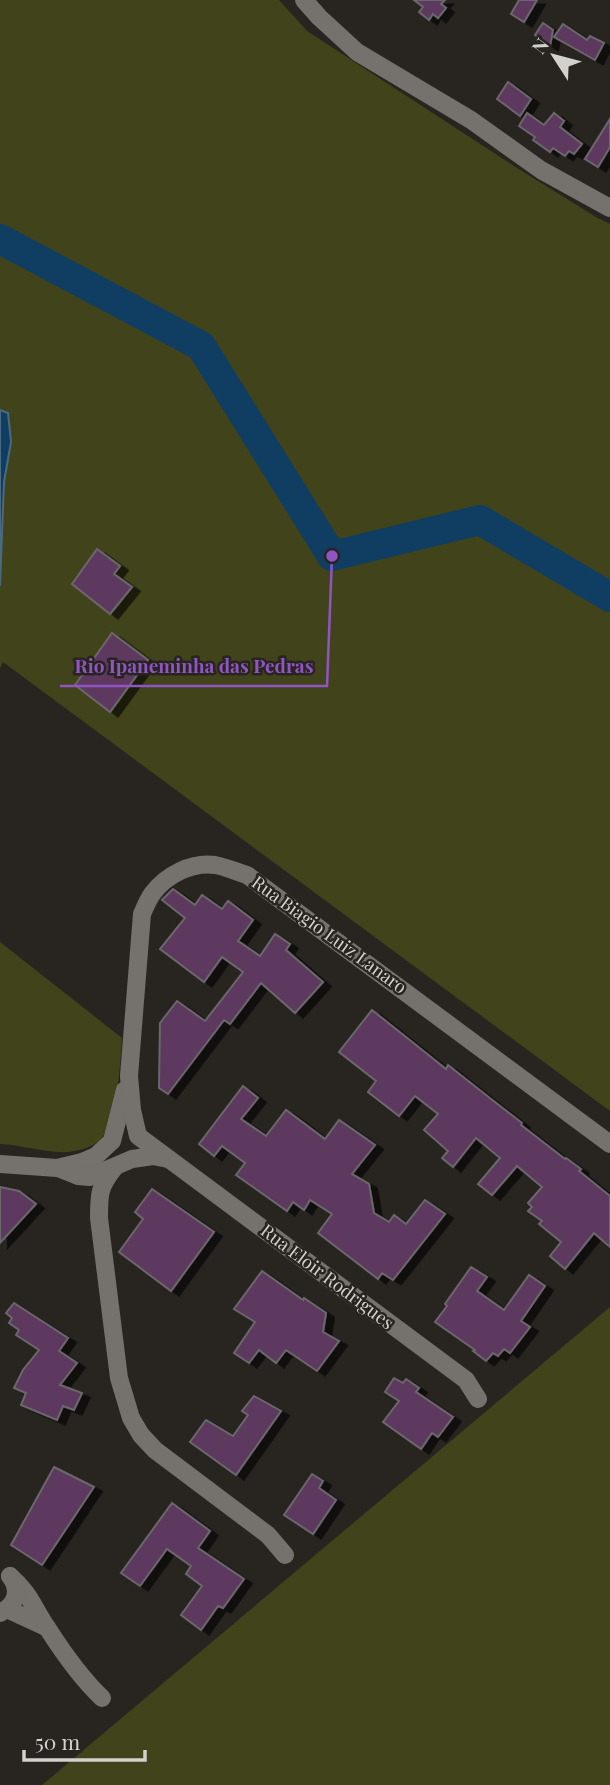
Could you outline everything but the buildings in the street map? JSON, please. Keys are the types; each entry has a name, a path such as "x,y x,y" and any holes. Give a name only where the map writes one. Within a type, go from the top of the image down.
{"street":[{"path":"304,0 357,52 471,120 541,170 610,208"},
{"name":"Rua Biagio Luiz Lanaro","path":"138,1136 129,1076 142,914 150,895 164,880 199,865 216,865 247,875 269,890 610,1144"},
{"name":"Rua Biagio Luiz Lanaro","path":"112,1141 129,1076"},
{"path":"0,1164 64,1171 90,1177 137,1156 141,1142 131,1131 117,1133 96,1156 64,1171"},
{"name":"Rua Eloir Rodrigues","path":"138,1136 466,1380 478,1399"},
{"path":"112,1141 113,1150 118,1157 127,1160 153,1156 171,1160"},
{"path":"114,1167 103,1182 99,1194 100,1218 119,1378 131,1418 141,1435 155,1450 268,1535 285,1555"},
{"path":"64,1171 88,1191 100,1218"},
{"path":"3,1572 15,1582 16,1597 4,1611 46,1627"},
{"path":"3,1572 23,1587 46,1627 85,1681 102,1698"}],"green space":[{"path":"0,0 279,0 307,31 517,168 610,224 610,1111 3,662 0,668"},
{"path":"0,942 122,1038 117,1091 111,1119 101,1139 88,1147 60,1152 0,1144"},
{"path":"610,1307 610,1785 42,1785"}],"water":[{"path":"0,410 8,413 11,442 4,482 0,586"}],"waterway":[{"path":"0,239 201,346 332,556 480,520 610,597"}],"place":[{"name":"Rio Ipaneminha das Pedras","path":"332,556"}]}
